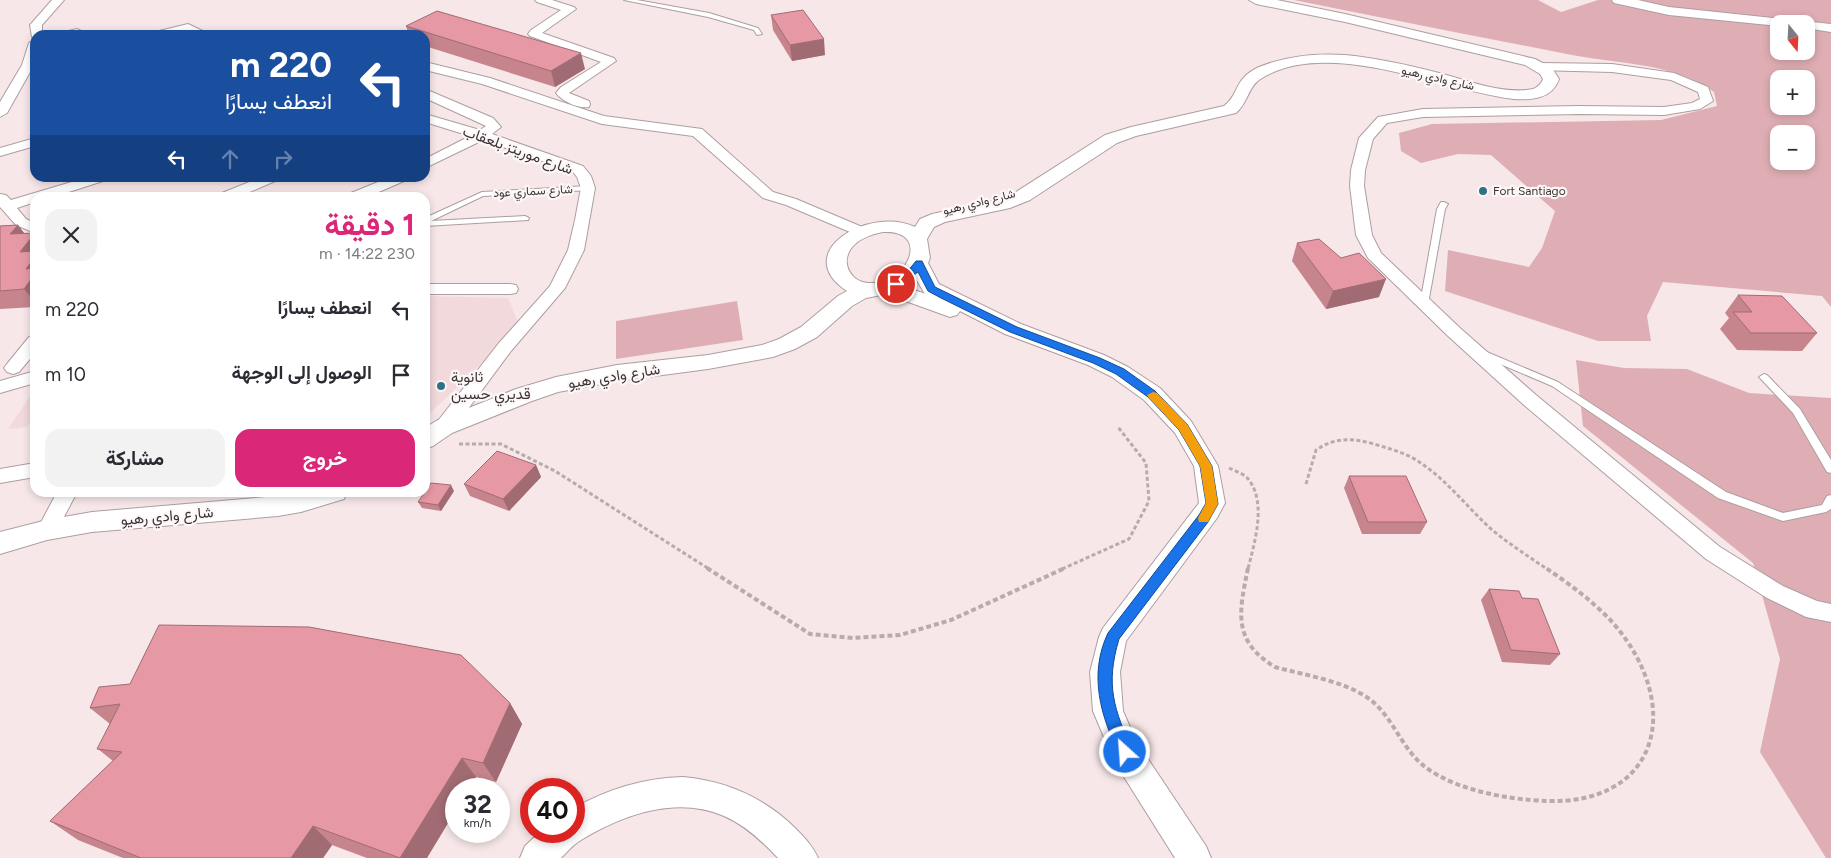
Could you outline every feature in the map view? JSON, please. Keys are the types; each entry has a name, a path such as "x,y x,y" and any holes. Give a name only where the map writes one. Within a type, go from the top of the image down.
{"street":[{"path":"36,30 36,25 58,0"},
{"path":"541,0 569,8 570,10 534,34 610,61 562,93 567,98 589,106 602,120"},
{"path":"1256,0 1406,32 1522,60 1540,67 1612,68 1674,77 1704,90 1707,101 1695,106 1664,111 1580,110 1423,113 1383,120 1366,138 1358,170 1357,186 1364,235 1374,254 1472,349 1713,553 1775,592 1814,610 1831,613"},
{"path":"1619,0 1669,11 1770,21"},
{"path":"1815,26 1831,28"},
{"path":"176,30 188,27 194,30"},
{"name":"شارع وادي رهيو","path":"917,239 927,224 933,220 1010,201 1029,193 1102,144 1120,136 1230,110 1237,104 1246,83 1252,78 1267,69 1288,63 1325,59 1366,62 1518,94 1539,92 1546,89 1551,79 1540,67"},
{"path":"430,67 486,81 602,120 697,132 768,195 791,202 862,232"},
{"path":"0,113 30,68"},
{"path":"430,95 488,121 494,127 430,161"},
{"name":"شارع موريتز بلعقاب","path":"430,119 482,135 578,169 584,176 588,188 576,250 557,288 505,347 448,435"},
{"path":"0,152 30,143"},
{"name":"شارع وادي رهيو","path":"883,226 910,217 1004,198 1046,181"},
{"path":"43,192 82,182"},
{"path":"236,192 260,182"},
{"path":"366,192 390,182"},
{"path":"30,195 4,202 21,222 30,226"},
{"path":"1013,329 986,322 884,288 862,289 853,287 841,278 838,271 837,256 846,243 862,232 883,226 901,228 914,234 921,253 919,264 932,289 1013,329 1096,360 1120,372 1152,394 1183,427 1195,446 1206,466 1212,504 1204,518 1113,637 1105,672 1108,711 1125,752 1194,858"},
{"path":"884,288 904,279 919,264"},
{"name":"شارع وادي رهيو","path":"809,332 833,298 841,278"},
{"name":"شارع وادي رهيو","path":"430,439 448,435 479,414 524,394 556,385 617,373 742,357 787,344 809,332 845,301 861,292 884,288"},
{"path":"430,289 510,289"},
{"path":"13,368 30,347"},
{"path":"0,387 30,378"},
{"path":"0,476 30,471"},
{"path":"47,530 64,497"},
{"name":"شارع وادي رهيو","path":"0,543 47,530 92,522 278,506 318,497"},
{"path":"585,819 621,802 649,794 676,792 703,794 728,800 751,812 771,828 801,858"},
{"path":"537,858 553,843"}],"lane":[{"path":"627,0 709,15 756,29 760,34"},
{"name":"شارع سماري عود","path":"430,220 482,194 588,188"},
{"path":"1424,304 1431,258 1441,209 1444,204"},
{"name":"شارع سماري عود","path":"430,223 525,218"},
{"path":"1472,349 1555,384 1722,495 1783,517 1826,508 1831,498"},
{"path":"1764,377 1798,411 1831,469"}],"path":[{"path":"448,435 501,444 530,457 555,471 810,634 853,638 900,635 951,620 1129,539 1148,501 1146,463 1118,427"},
{"path":"1195,446 1248,480 1257,498 1257,518 1240,622 1247,642 1263,660 1275,668 1352,689 1362,694 1380,708 1407,752 1417,763 1444,778 1493,793 1531,801 1566,802 1598,795 1624,782 1642,762 1653,739 1655,712 1650,684 1637,656 1618,629 1594,604 1491,528 1424,467 1402,454 1359,440 1334,440 1316,450 1306,484"}],"shaded area":[{"path":"1294,0 1538,0 1561,12 1598,0 1831,0 1831,307 1822,296 1663,282 1647,316 1651,341 1598,341 1445,291 1448,250 1529,267 1542,248 1555,211 1491,155 1458,154 1421,163 1401,151 1399,133 1432,124 1661,120 1717,106 1714,92 1699,82 1682,75 1646,66 1572,55"},
{"name":"ثانوية قديري حسين","path":"430,296 508,298 518,322 491,354 430,413"},
{"path":"737,301 743,340 616,359 616,321"},
{"path":"1576,360 1624,368 1687,369 1749,393 1831,398 1831,858 1826,858 1760,752 1780,659 1753,563 1583,426"},
{"path":"30,396 30,422 27,427 8,429"}],"building":[{"path":"803,10 824,39 790,45 771,15"},
{"path":"437,11 581,53 551,71 430,33 430,30 419,30 406,26"},
{"path":"18,225 10,234 30,233 30,239 20,252 30,251 30,264 26,269 30,269 30,281 24,289 0,291 0,226"},
{"path":"1319,239 1341,258 1359,253 1386,279 1333,291 1297,243"},
{"path":"1738,295 1782,296 1817,333 1751,333 1733,312 1752,312"},
{"path":"497,451 536,465 503,499 464,484"},
{"path":"1349,476 1406,476 1427,522 1368,522"},
{"path":"430,484 451,485 438,505 418,502 421,497 430,497"},
{"path":"1489,589 1519,591 1522,598 1538,599 1560,654 1511,650"},
{"path":"159,625 309,627 461,655 510,703 483,763 462,758 450,778 445,778 445,785 400,858 313,826 291,858 141,858 50,821 122,752 97,749 120,704 90,708 99,687 130,684"}],"slow traffic":[{"path":"1153,395 1183,427 1206,466 1211,487 1212,504 1204,518"}],"place":[{"name":"Fort Santiago","path":"1483,191"},
{"name":"ثانوية قديري حسين","path":"441,386"}],"route":[{"path":"896,284 911,273 919,264 932,289 958,303 1013,329 1096,360 1120,372 1152,394 1183,427 1206,466 1211,487 1212,504 1204,518 1113,637 1108,654 1105,672 1105,691 1108,711 1125,752"}]}
